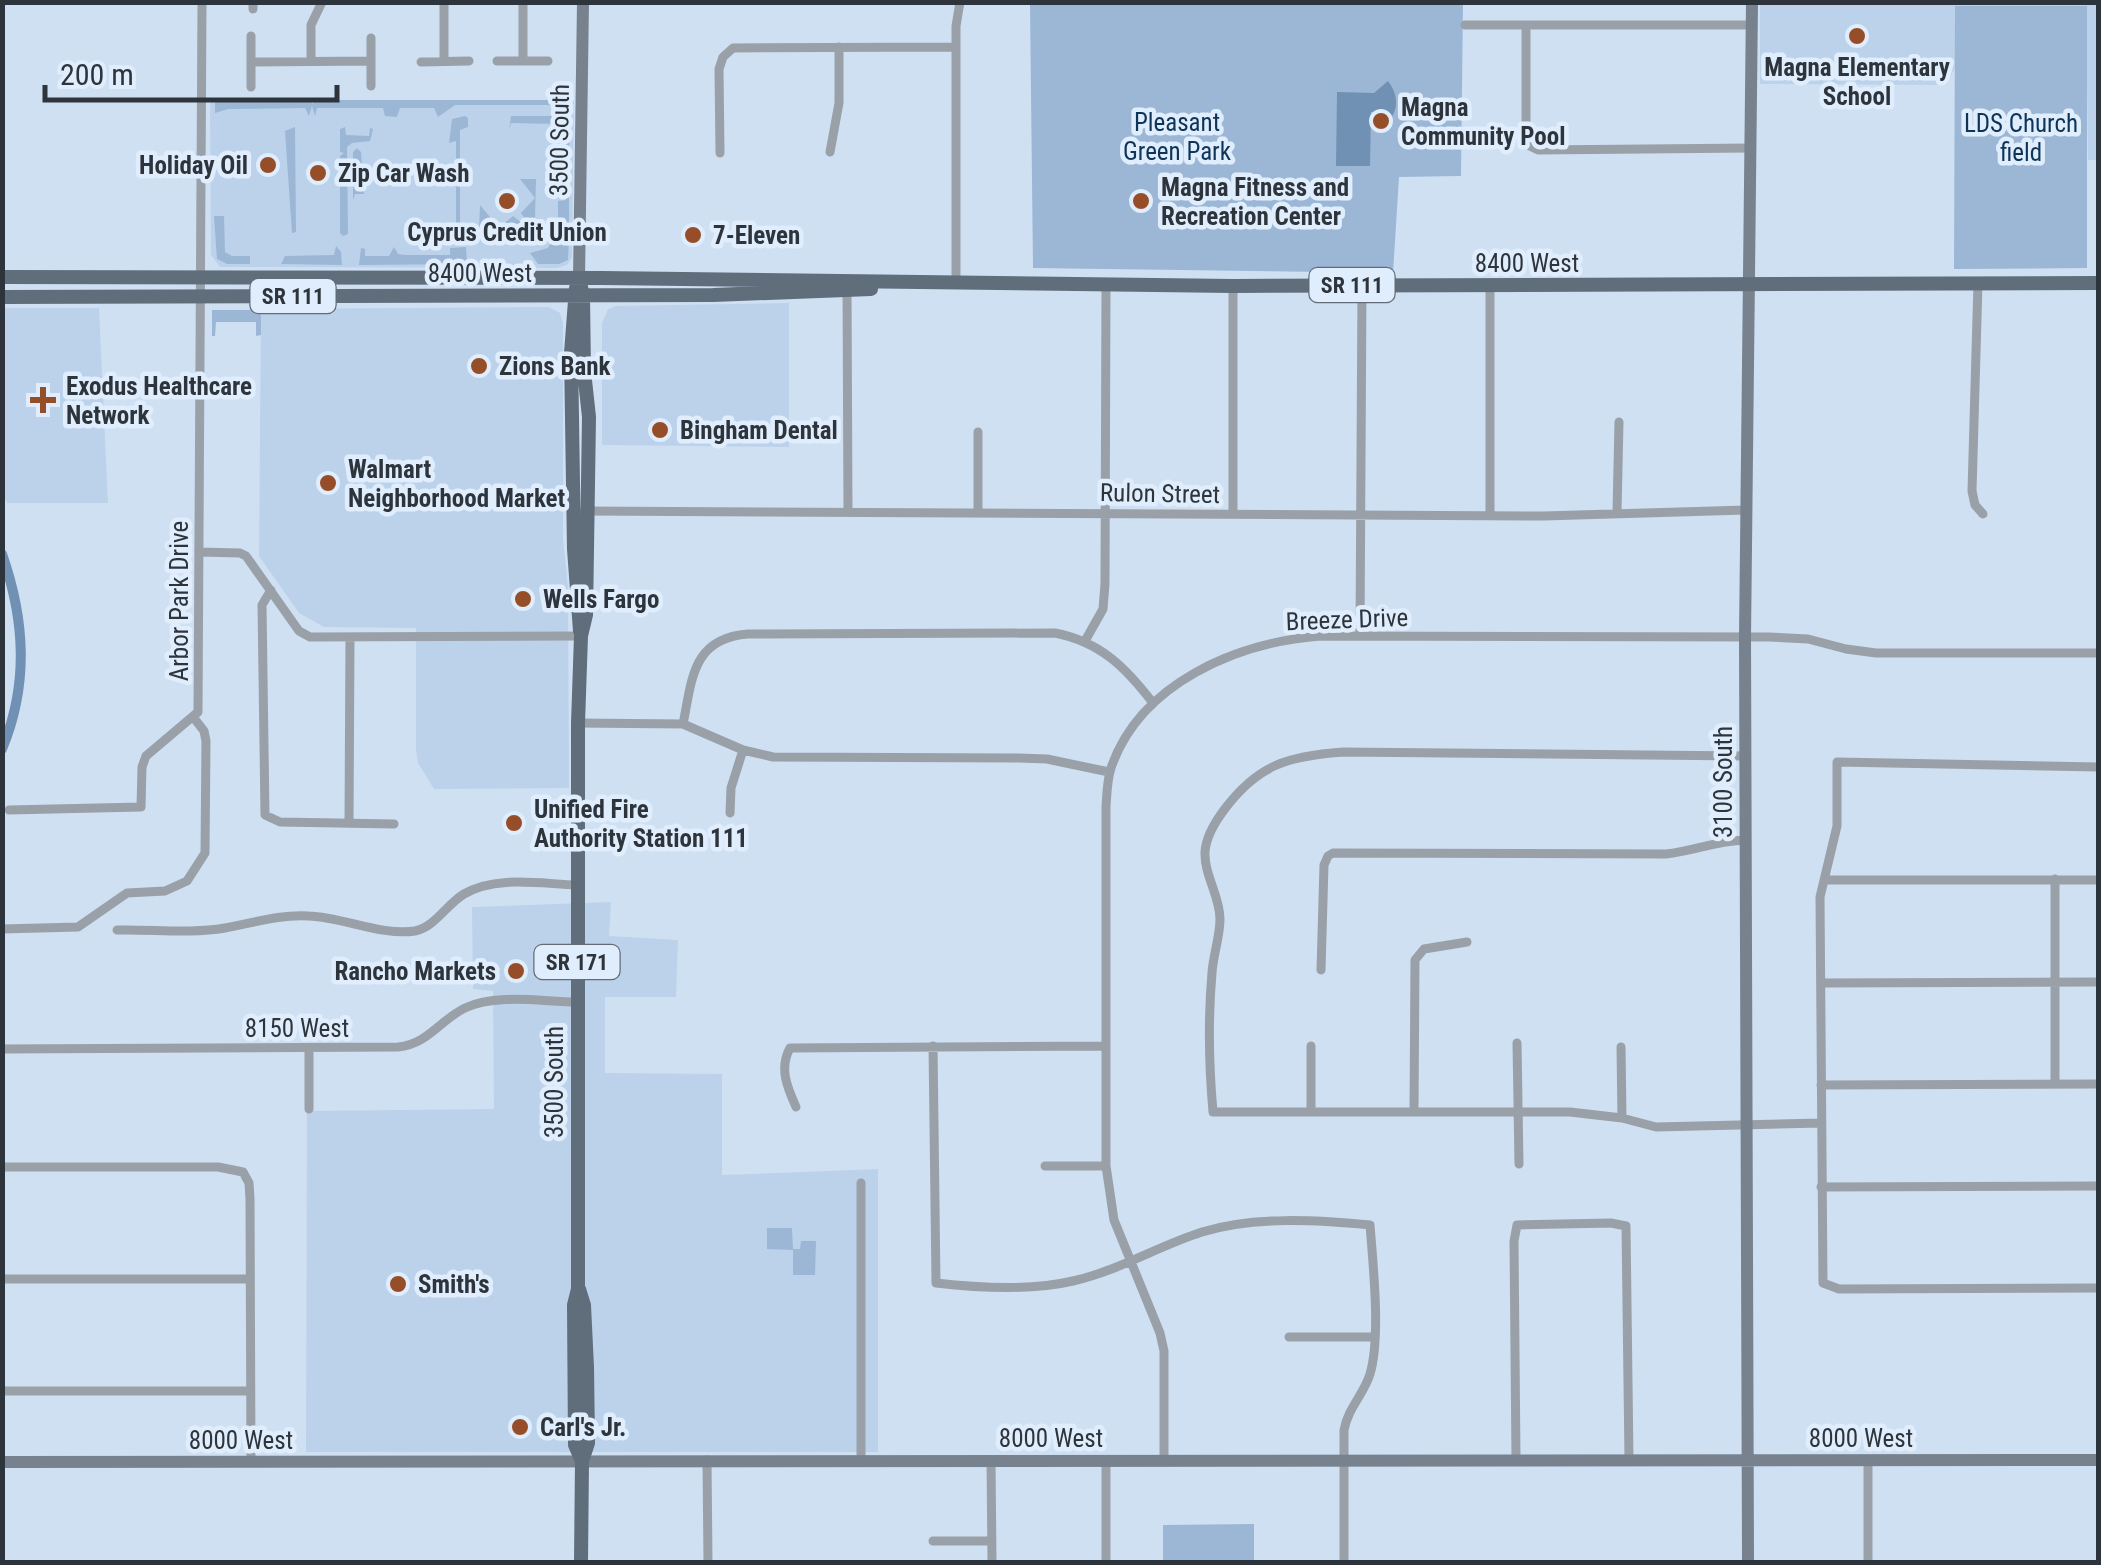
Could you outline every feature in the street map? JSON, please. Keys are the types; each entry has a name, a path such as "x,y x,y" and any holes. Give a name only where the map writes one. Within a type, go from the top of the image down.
{"main road":[{"name":"8400 West","path":"2,277 579,278 847,285 2098,283"},
{"name":"3500 South","path":"579,278 571,353 586,615 580,636 578,723 578,1289 574,1305 575,1445 582,1461 582,1562"},
{"name":"8400 West","path":"2,297 753,295 847,285"}],"street":[{"name":"Arbor Park Drive","path":"9,810 141,807 146,756 194,718 199,709 202,2"},
{"path":"311,61 311,25 322,2"},
{"path":"444,2 444,61"},
{"path":"523,61 524,2"},
{"name":"3500 South","path":"579,278 584,2"},
{"path":"956,284 956,47 960,2"},
{"name":"3100 South","path":"1748,1562 1745,638 1752,2"},
{"path":"1466,25 1752,25"},
{"path":"1526,25 1526,138 1530,146 1538,150 1750,148"},
{"path":"251,36 251,87"},
{"path":"370,86 371,38"},
{"path":"830,152 839,103 839,47"},
{"path":"720,152 719,69 723,56 740,48 956,47"},
{"path":"251,62 371,61"},
{"path":"421,62 468,61"},
{"path":"497,61 548,61"},
{"path":"1978,283 1972,491 1983,514"},
{"path":"847,285 848,512"},
{"path":"1084,641 1103,608 1106,285"},
{"path":"1360,636 1362,285"},
{"path":"1233,514 1234,286"},
{"path":"1490,286 1490,514"},
{"path":"1617,512 1619,422"},
{"path":"978,432 978,513"},
{"name":"Rulon Street","path":"581,511 1544,516 1746,510"},
{"path":"199,552 243,554 305,635 580,636"},
{"path":"270,590 262,606 263,807 268,818 275,822 394,824"},
{"path":"682,724 693,672 701,657 712,646 736,635 1037,632 1084,641 1116,659 1153,703"},
{"path":"349,824 350,637"},
{"name":"Breeze Drive","path":"1164,1460 1164,1351 1109,1204 1106,1166 1105,847 1109,772 1132,728 1153,703 1222,659 1287,639 1808,639 1876,653 2098,653"},
{"path":"2,928 78,927 121,895 172,889 193,876 205,853 206,741 194,718"},
{"path":"578,723 682,724 743,750 773,757 1047,759 1109,772"},
{"path":"730,813 731,788 743,750"},
{"path":"1745,756 1344,752 1306,754 1258,774 1222,812 1209,835 1205,854 1220,922 1211,986 1214,1112 1570,1112 1622,1118 1656,1127 1821,1123"},
{"path":"2098,768 1838,762 1836,826 1820,897 1823,1282 1840,1289 2098,1288"},
{"path":"1321,970 1324,865 1334,853 1666,854 1686,852 1708,843 1745,840"},
{"path":"1824,880 2098,880"},
{"path":"2054,880 2054,1084"},
{"path":"117,930 222,928 306,916 347,920 397,932 412,931 429,925 462,895 480,886 578,885"},
{"path":"1414,1112 1415,960 1424,950 1466,942"},
{"path":"1821,983 2098,982"},
{"name":"8150 West","path":"2,1049 411,1046 430,1036 463,1008 486,1002 577,1002"},
{"path":"1517,1043 1519,1164"},
{"path":"933,1046 936,1283 1050,1285 1095,1275 1203,1232 1235,1225 1370,1225 1374,1358 1368,1382 1347,1416 1344,1562"},
{"path":"796,1107 784,1069 790,1048 1106,1046"},
{"path":"1311,1046 1311,1111"},
{"path":"1621,1047 1622,1118"},
{"path":"309,1109 310,1048"},
{"path":"1822,1085 2098,1084"},
{"path":"1046,1166 1106,1166"},
{"path":"2,1167 218,1167 244,1172 250,1199 251,1462"},
{"path":"861,1184 861,1460"},
{"path":"1821,1187 2098,1186"},
{"path":"1516,1460 1517,1225 1612,1222 1626,1226 1629,1460"},
{"path":"2,1279 250,1279"},
{"path":"1289,1337 1374,1337"},
{"path":"2,1391 250,1391"},
{"path":"707,1459 708,1562"},
{"path":"991,1460 992,1562"},
{"name":"8000 West","path":"2,1462 2098,1460"},
{"path":"1106,1461 1106,1562"},
{"path":"1868,1461 1868,1562"},
{"path":"933,1541 992,1541"}],"shaded area":[{"name":"Magna Elementary School","path":"1760,3 2098,3 2098,160 2088,160 2086,6 1955,6 1955,67 1947,85 1760,84"},
{"path":"1388,81 1396,98 1395,108 1387,124 1371,112 1370,166 1336,166 1337,92 1374,93"},
{"path":"210,100 574,100 572,257 567,265 557,268 220,267 211,255"},
{"path":"789,303 789,447 602,445 602,323 608,309"},
{"path":"549,307 560,313 563,323 569,788 434,789 418,763 416,751 416,628 324,627 299,613 259,556 261,309"},
{"path":"3,308 99,308 108,503 7,503 2,492"},
{"path":"611,902 609,936 678,940 676,997 605,997 605,1073 722,1074 722,1175 878,1169 878,1452 306,1452 307,1111 494,1109 493,991 473,989 472,907"}],"green space":[{"name":"Pleasant Green Park","path":"1030,3 1463,3 1461,176 1399,177 1393,273 1033,268"},
{"name":"LDS Church field","path":"1955,6 2087,6 2087,268 1954,269"},
{"path":"215,100 312,100 312,105 314,100 569,100 569,105 455,105 438,117 434,108 400,108 397,117 385,116 383,108 317,108 315,116 312,106 309,116 305,108 228,109 215,113"},
{"path":"465,116 468,127 460,130 460,232 467,234 452,235 448,231 456,225 456,141 449,143 452,119"},
{"path":"511,116 569,116 569,147 560,144 559,124 511,123 509,131"},
{"path":"295,127 296,232 292,233 285,131"},
{"path":"345,127 346,135 369,136 370,128 373,129 370,141 347,147 348,234 343,236 340,156 344,153 340,152 340,129"},
{"path":"357,148 361,152 364,194 355,194 353,200 353,184 357,181 353,178 353,152"},
{"path":"569,160 569,234 558,227 558,201 566,200 566,164 558,162"},
{"path":"520,179 536,179 535,219 526,221 521,213 535,198"},
{"path":"480,205 499,228 513,216 523,224 519,231 479,231"},
{"path":"214,216 224,216 225,252 250,256 250,264 227,264 217,259"},
{"path":"532,222 546,222 542,236 522,242 523,229"},
{"path":"557,230 569,237 568,260 538,264 530,253 548,248"},
{"path":"336,246 342,265 281,264 285,256 334,255"},
{"path":"394,247 398,254 405,255 450,255 450,248 466,247 467,264 359,265 361,248 365,249 365,256 389,256"},
{"path":"212,310 257,310 261,315 261,335 256,336 256,322 216,322 212,336"},
{"path":"767,1228 792,1228 793,1249 800,1249 801,1241 816,1241 815,1275 793,1275 793,1250 767,1249"},
{"path":"1254,1524 1254,1562 1163,1562 1163,1525"}],"waterway":[{"path":"2,554 16,603 21,652 17,700 2,749"}],"place":[{"name":"Magna Elementary School","path":"1857,36"},
{"name":"Magna Community Pool","path":"1381,121"},
{"name":"Holiday Oil","path":"268,165"},
{"name":"Zip Car Wash","path":"318,173"},
{"name":"Cyprus Credit Union","path":"507,201"},
{"name":"Magna Fitness and Recreation Center","path":"1141,201"},
{"name":"7-Eleven","path":"693,235"},
{"name":"Zions Bank","path":"479,366"},
{"name":"Exodus Healthcare Network","path":"43,400"},
{"name":"Bingham Dental","path":"660,430"},
{"name":"Walmart Neighborhood Market","path":"328,483"},
{"name":"Wells Fargo","path":"523,599"},
{"name":"Unified Fire Authority Station 111","path":"514,823"},
{"name":"Rancho Markets","path":"516,971"},
{"name":"Smith's","path":"398,1284"},
{"name":"Carl's Jr.","path":"520,1427"}]}
